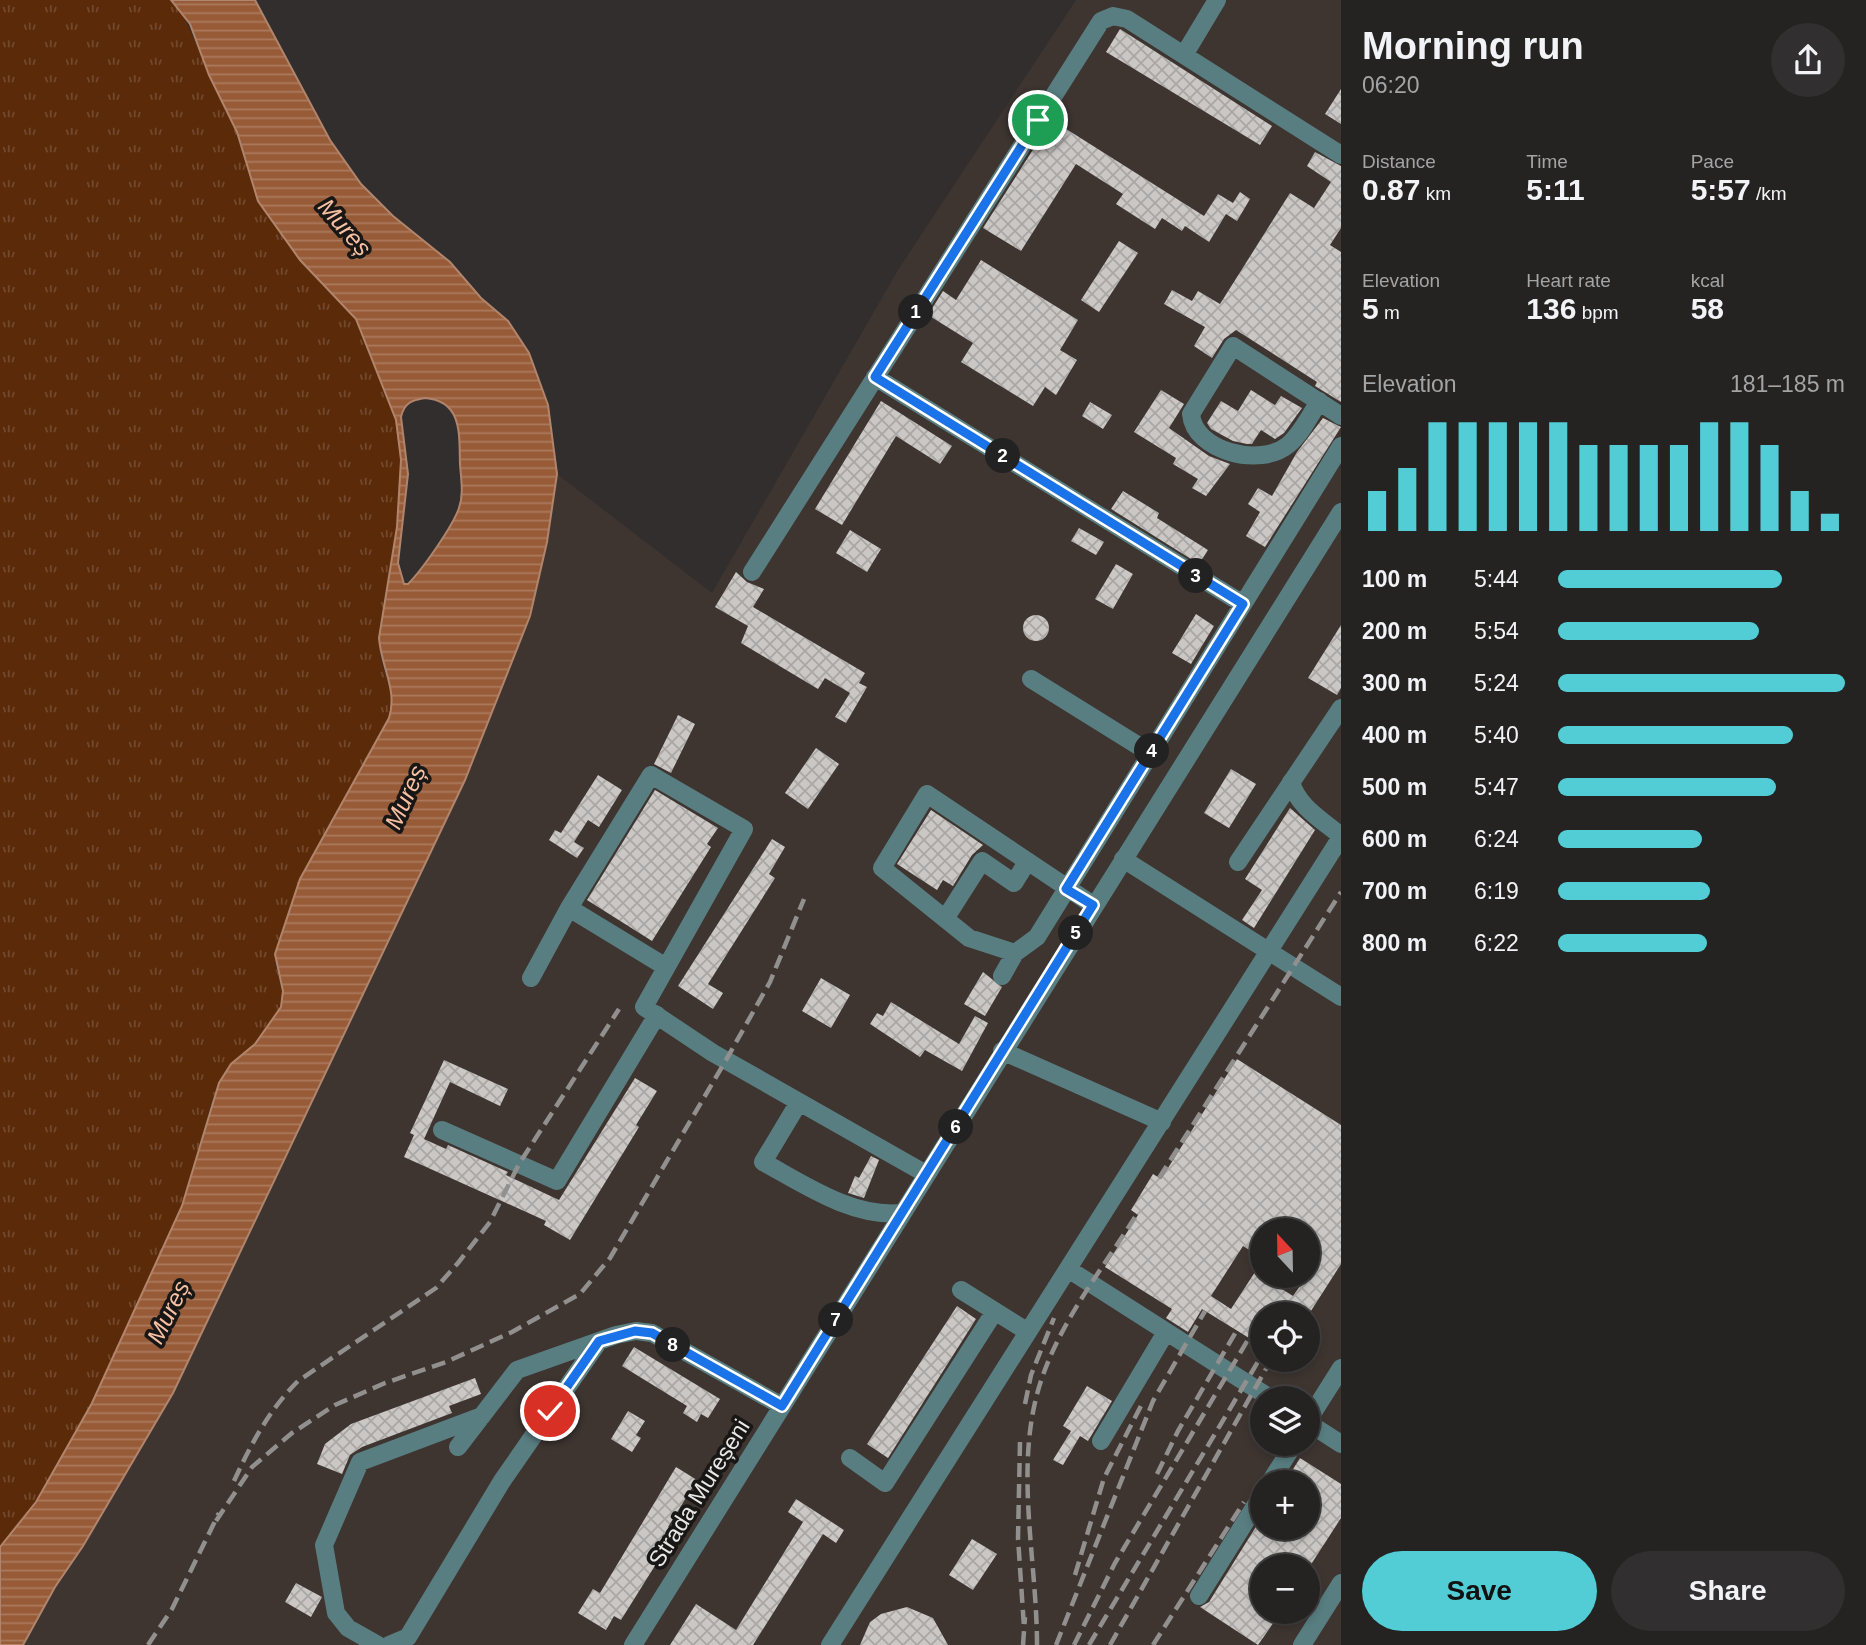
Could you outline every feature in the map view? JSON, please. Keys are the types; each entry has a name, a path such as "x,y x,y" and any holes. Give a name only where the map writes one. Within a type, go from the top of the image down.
{"street":[{"path":"1184,55 1217,0"},
{"path":"752,572 1101,21 1113,16 1127,19 1341,155"},
{"path":"1319,401 1286,447 1266,455 1249,456 1227,450 1197,433 1192,425 1191,414 1233,346 1319,401 1341,416"},
{"path":"875,377 1243,604"},
{"path":"1002,976 1015,953 1037,937 1341,446"},
{"name":"Strada Mureșeni","path":"633,1645 1341,512"},
{"path":"1031,679 1150,753"},
{"path":"1238,862 1341,708"},
{"path":"531,978 569,908 651,775 744,829 644,1007 713,1053 926,1174"},
{"path":"830,1645 1341,836 1303,805 1294,794 1291,782"},
{"path":"1015,953 969,938 882,869 927,794 1093,905"},
{"path":"1123,859 1341,997"},
{"path":"945,919 982,861 1014,883 1027,862"},
{"path":"569,908 666,967"},
{"path":"442,1130 557,1181 657,1016"},
{"path":"1002,1051 1162,1122"},
{"path":"799,1102 763,1162 818,1192 862,1209 880,1215 902,1213"},
{"path":"1068,1269 1251,1386"},
{"path":"961,1290 1028,1332"},
{"path":"850,1458 885,1483 995,1311"},
{"path":"458,1447 517,1370 635,1331 652,1333 782,1406"},
{"path":"1101,1441 1166,1332"},
{"path":"389,1645 408,1637 502,1481 599,1341"},
{"path":"1341,1368 1307,1422 1341,1444"},
{"path":"378,1645 348,1628 336,1613 324,1545 360,1462 482,1416"},
{"path":"1199,1596 1250,1514"},
{"path":"1302,1645 1341,1583"}],"shaded area":[{"path":"1076,0 1341,0 1341,1645 23,1645 55,1587 83,1546 173,1393 465,780 530,616 547,542 557,474 712,593 898,270"}],"green space":[{"path":"0,0 171,0 181,11 237,132 258,201 300,260 356,319 396,420 401,460 397,527 380,656 394,703 389,718 366,758 275,963 283,991 281,1007 255,1044 231,1064 213,1098 182,1206 92,1403 36,1502 0,1547"}],"water":[{"name":"Mureș","path":"171,0 255,0 330,140 361,184 393,216 450,262 481,298 508,321 529,353 548,405 557,474 547,542 530,616 465,780 173,1393 83,1546 55,1587 23,1645 0,1645 0,1547 36,1502 92,1403 182,1206 219,1083 231,1064 255,1044 281,1007 283,991 275,954 300,879 389,718 391,708 392,698 379,638 397,527 401,460 396,420 356,319 300,260 258,201 237,132 209,75 190,24","holes":["425,398 437,401 453,413 459,431 461,503 436,548 408,584 404,584 398,563 408,474 401,417 406,405 412,401"]}],"building":[{"path":"1120,29 1272,126 1260,145 1106,52"},
{"path":"1341,89 1341,124 1325,114"},
{"path":"1052,120 1204,216 1218,194 1233,203 1240,192 1250,199 1237,221 1226,214 1209,242 1185,226 1182,231 1162,218 1155,229 1116,204 1123,194 1076,164 1021,251 983,228"},
{"path":"1315,152 1341,166 1341,228 1330,245 1341,252 1341,402 1315,386 1317,382 1236,330 1224,339 1212,358 1194,346 1205,327 1164,304 1172,290 1192,301 1198,291 1220,304 1290,193 1314,208 1331,182 1307,166"},
{"path":"1119,241 1138,253 1099,312 1081,300"},
{"path":"981,260 1078,320 1060,350 1077,360 1056,395 1045,387 1033,406 961,362 973,343 928,315 943,291 956,300"},
{"path":"1161,390 1184,404 1169,428 1209,456 1230,464 1206,496 1192,488 1198,479 1173,464 1176,458 1134,432"},
{"path":"1251,390 1275,405 1281,396 1302,408 1284,433 1275,439 1261,430 1252,444 1247,444 1233,441 1211,429 1207,423 1221,401 1238,411"},
{"path":"881,401 952,446 940,464 896,436 842,525 815,509"},
{"path":"1090,402 1112,415 1103,429 1082,416"},
{"path":"1323,418 1341,427 1265,547 1246,536 1260,512 1248,504 1258,488 1272,496 1297,452"},
{"path":"1123,491 1159,513 1157,518 1208,550 1199,564 1111,509"},
{"path":"1079,528 1104,542 1096,555 1071,541"},
{"path":"850,530 881,549 867,572 836,553"},
{"path":"1116,564 1133,574 1113,609 1095,599"},
{"path":"736,572 747,582 764,589 753,607 865,673 859,683 867,687 846,723 835,717 850,693 825,678 818,689 741,643 748,626 715,607"},
{"path":"1196,614 1214,626 1191,664 1172,653"},
{"path":"1036,615 1045,619 1049,628 1045,637 1036,641 1027,637 1023,628 1027,619"},
{"path":"1341,625 1341,688 1337,695 1308,678"},
{"path":"678,715 695,724 671,773 654,764"},
{"path":"816,748 839,764 808,809 785,793"},
{"path":"1231,769 1256,784 1229,828 1204,813"},
{"path":"598,775 622,790 599,827 588,820 574,842 584,848 577,858 549,840 555,830 561,833"},
{"path":"655,790 718,828 707,844 711,847 652,941 587,900"},
{"path":"1290,808 1315,830 1254,928 1242,920 1262,890 1245,879"},
{"path":"931,810 983,845 972,855 953,886 943,880 937,890 897,864"},
{"path":"772,839 785,847 769,874 775,878 708,984 723,993 713,1009 678,986"},
{"path":"983,972 1002,987 985,1016 964,1004"},
{"path":"821,978 850,995 831,1028 802,1011"},
{"path":"891,1002 959,1044 975,1016 988,1023 962,1071 925,1050 920,1057 870,1024 877,1013 883,1016"},
{"path":"1237,1059 1341,1125 1341,1264 1317,1302 1250,1302 1250,1339 1202,1309 1188,1332 1166,1318 1172,1309 1105,1267 1138,1215 1131,1210 1153,1174 1161,1179"},
{"path":"444,1060 508,1089 500,1106 450,1082 424,1139 446,1149 448,1145 508,1172 506,1175 559,1200 635,1078 657,1091 636,1125 639,1127 570,1240 544,1225 546,1221 404,1157 414,1135 410,1133"},
{"path":"871,1156 879,1160 864,1198 848,1193 855,1176 859,1178"},
{"path":"957,1306 976,1319 888,1458 867,1444"},
{"path":"634,1347 720,1399 708,1418 701,1414 697,1422 683,1413 687,1406 622,1366"},
{"path":"475,1378 481,1394 449,1406 452,1413 362,1447 350,1455 342,1474 317,1464 325,1444 351,1424"},
{"path":"1087,1386 1112,1401 1088,1441 1080,1436 1063,1465 1053,1460 1071,1431 1063,1426"},
{"path":"628,1411 645,1421 636,1435 641,1438 632,1452 611,1439"},
{"path":"1300,1458 1319,1470 1292,1470"},
{"path":"676,1467 697,1480 668,1527 676,1532 621,1620 614,1616 606,1630 578,1613 593,1589 600,1593"},
{"path":"1320,1471 1341,1484 1341,1518 1318,1554 1250,1554 1250,1624 1273,1624 1258,1645 1200,1607 1209,1602 1250,1536 1250,1540 1320,1540"},
{"path":"796,1499 844,1530 836,1543 823,1534 753,1645 670,1645 696,1604 736,1630 803,1522 788,1512"},
{"path":"972,1539 997,1554 973,1590 949,1575"},
{"path":"296,1583 322,1597 311,1617 285,1602"},
{"path":"907,1607 933,1618 948,1645 860,1645 870,1622 881,1614"}],"railway":[{"path":"1159,1178 1341,892"},
{"path":"216,1521 252,1467 292,1433 335,1405 385,1383 446,1362 512,1332 580,1294 610,1258 726,1060 770,982 804,899"},
{"path":"234,1481 262,1428 298,1381 436,1288 458,1263 490,1222 519,1164 619,1009"},
{"path":"1037,1645 1027,1475 1034,1408 1043,1375 1062,1333 1137,1214"},
{"path":"1056,1645 1153,1401 1205,1311"},
{"path":"1025,1404 1031,1375 1054,1318"},
{"path":"1157,1474 1178,1431 1237,1330"},
{"path":"1074,1645 1115,1563 1249,1338"},
{"path":"1089,1645 1252,1372"},
{"path":"1110,1645 1264,1372"},
{"path":"1075,1575 1104,1478 1144,1400"},
{"path":"1020,1442 1018,1538 1024,1627"},
{"path":"1153,1645 1244,1502"},
{"path":"148,1645 172,1609 219,1513"},
{"path":"1023,1645 1025,1617"}],"route":[{"path":"550,1411 599,1341 635,1331 652,1333 782,1406 1093,905 1066,889 1243,604 875,377 1038,120"}]}
